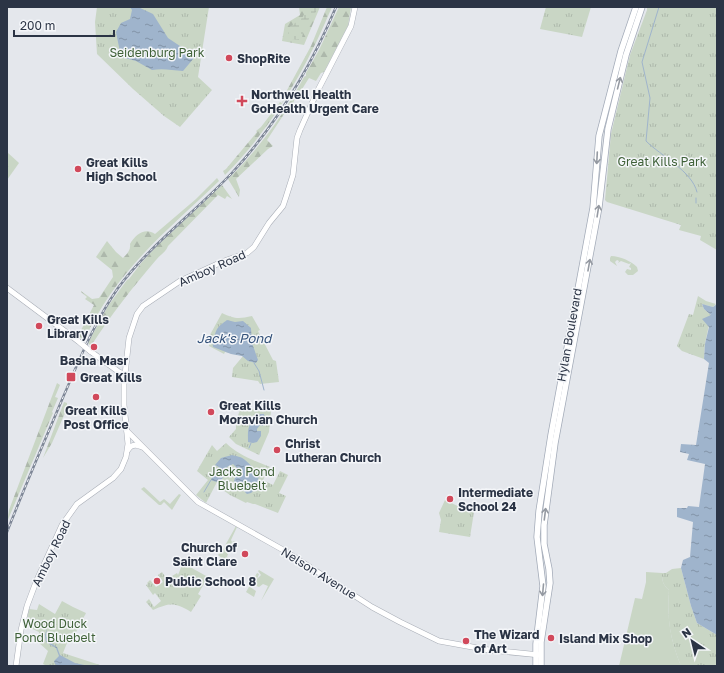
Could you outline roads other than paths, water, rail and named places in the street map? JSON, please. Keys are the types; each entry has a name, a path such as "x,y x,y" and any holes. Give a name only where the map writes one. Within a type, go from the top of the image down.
{"main road":[{"name":"Amboy Road","path":"16,666 21,630 27,606 60,529 77,504 107,483 118,473 124,463 128,450 124,406 125,374 131,331 140,309 180,281 252,250 282,206 293,175 297,138 317,92 351,26 355,7"},
{"name":"Hylan Boulevard","path":"541,666 538,654 543,586 537,538 539,511 550,439 593,208 599,136 621,51 636,7"},
{"name":"Hylan Boulevard","path":"536,666 549,592 550,579 544,544 544,525 556,440 599,207 608,129 626,55 642,7"},
{"path":"7,288 90,351 119,372 125,374"},
{"name":"Nelson Avenue","path":"127,431 198,502 284,551 372,607 439,641 492,650 538,654"},
{"path":"128,450 134,445 139,445 144,448"}],"water":[{"path":"130,7 138,7 153,14 168,38 186,50 192,50 194,58 183,71 163,69 152,70 136,61 121,57 116,32 121,23 130,19 132,10"},
{"path":"702,304 713,307 717,304 717,635 697,623 691,606 681,568 683,560 690,557 693,522 677,517 677,508 687,508 688,506 699,507 705,464 687,460 689,454 680,452 681,444 696,445 709,363 704,359 705,344 709,327 702,319 711,315 704,309"},
{"name":"Jack's Pond","path":"227,320 235,322 243,321 251,328 252,343 258,360 256,363 248,361 242,356 231,354 213,347 217,329"},
{"path":"260,414 264,414 265,420 263,426 260,425 257,429 257,431 261,431 261,436 257,442 248,442 249,427 253,421 259,418"},
{"path":"232,455 244,459 259,476 256,488 251,493 247,494 241,488 238,488 234,481 238,469 233,464 227,467 221,480 211,480 219,467 215,465 221,458"},
{"path":"47,628 46,636 52,644 57,647 60,655 75,663 89,666 58,666 55,664 54,661 59,656 56,648 46,642 45,635"}],"waterway":[{"path":"659,7 642,62 650,98 646,141 683,171 694,184 697,192"},
{"path":"696,198 696,203"},
{"path":"254,363 259,371 264,390"},
{"path":"249,448 251,443"},
{"path":"204,492 211,480"}],"railway":[{"path":"7,532 76,367 102,313 118,288 131,272 158,243 231,174 263,136 278,116 303,74 336,7"}],"place":[{"name":"ShopRite","path":"229,58"},
{"name":"Northwell Health GoHealth Urgent Care","path":"242,101"},
{"name":"Great Kills High School","path":"78,169"},
{"name":"Great Kills Library","path":"39,326"},
{"name":"Basha Masr","path":"94,347"},
{"name":"Great Kills","path":"71,377"},
{"name":"Great Kills Post Office","path":"96,397"},
{"name":"Great Kills Moravian Church","path":"211,412"},
{"name":"Christ Lutheran Church","path":"277,450"},
{"name":"Intermediate School 24","path":"450,499"},
{"name":"Church of Saint Clare","path":"245,554"},
{"name":"Public School 8","path":"157,581"},
{"name":"Island Mix Shop","path":"551,638"},
{"name":"The Wizard of Art","path":"466,641"}],"park label":[{"name":"Seidenburg Park","path":"157,52"},
{"name":"Great Kills Park","path":"662,161"},
{"name":"Jacks Pond Bluebelt","path":"242,478"},
{"name":"Wood Duck Pond Bluebelt","path":"55,630"}]}
